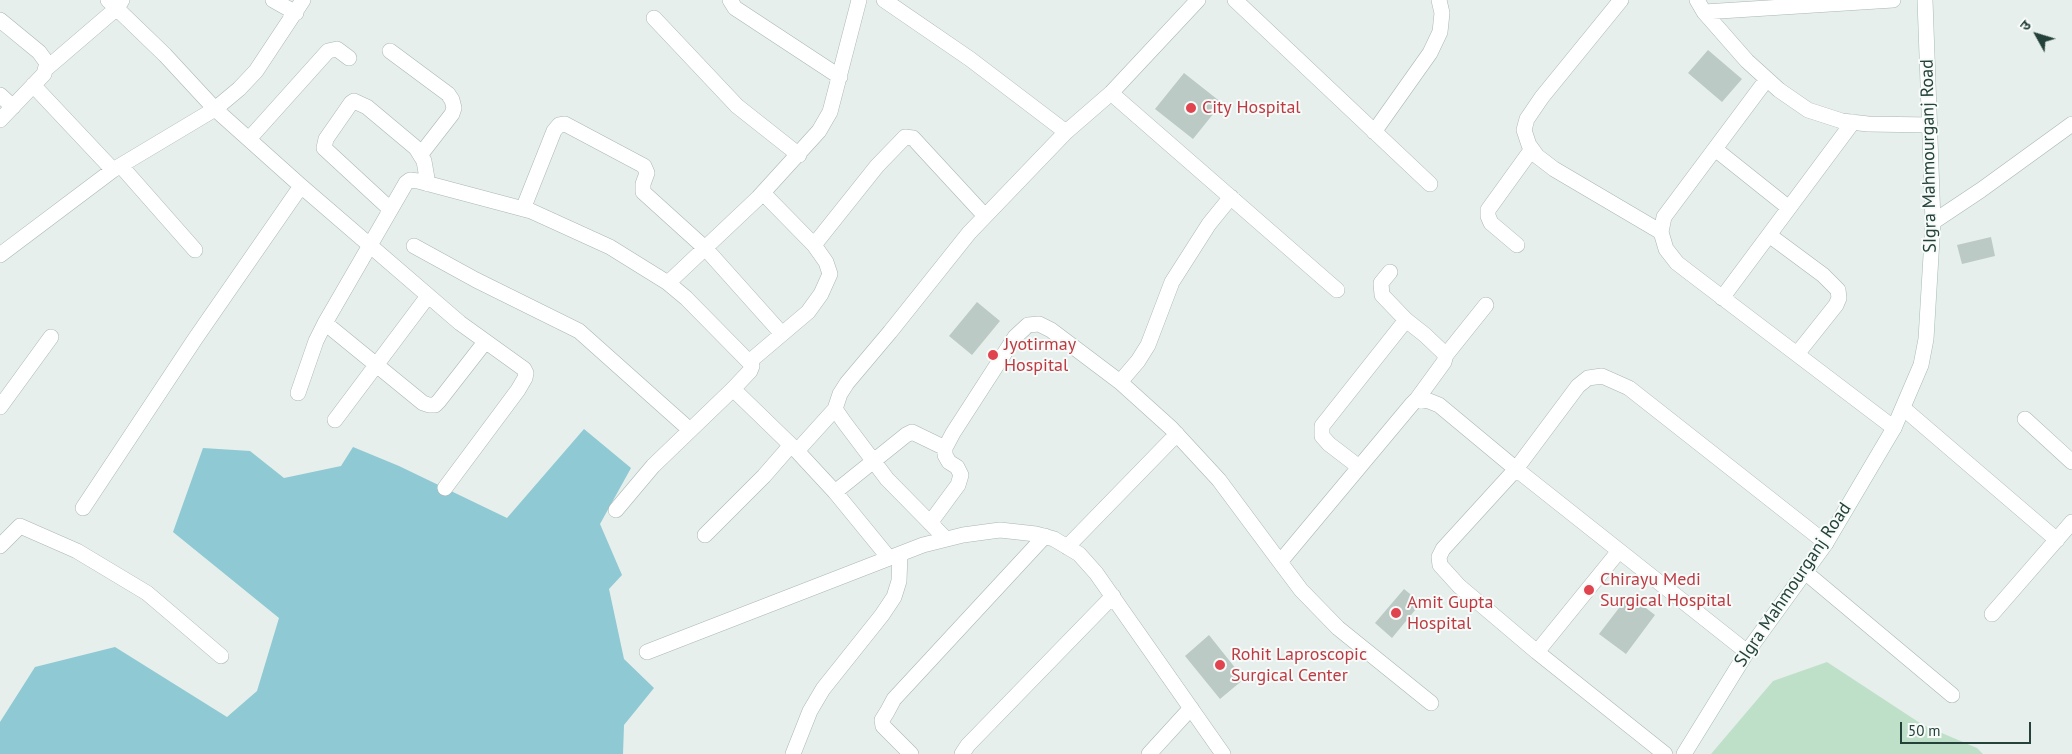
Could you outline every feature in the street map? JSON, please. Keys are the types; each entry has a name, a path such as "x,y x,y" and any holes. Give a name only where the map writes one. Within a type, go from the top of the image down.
{"street":[{"path":"0,254 117,168 215,109 256,72 299,6 273,0"},
{"path":"730,0 735,8 840,77"},
{"path":"668,283 763,193 819,132 830,112 859,0"},
{"path":"884,0 970,59 1066,132"},
{"path":"705,535 835,409 840,394 847,383 969,233 1066,132 1111,93 1198,0"},
{"path":"1235,0 1430,184"},
{"path":"1374,132 1430,53 1440,32 1442,13 1439,0"},
{"path":"1620,0 1542,97 1527,119 1524,130 1529,145 1537,156 1554,169 1661,232"},
{"path":"1700,6 1893,0"},
{"name":"SIgra Mahmourganj Road","path":"1684,754 1747,652 1826,542 1894,428 1921,366 1926,339 1933,222 1925,0"},
{"path":"0,120 33,86 47,68 116,3 215,109 428,296 485,342 524,369 526,373 525,378 518,390 445,488"},
{"path":"1700,6 1747,60 1779,90 1808,110 1868,124 1930,125"},
{"path":"654,18 737,106 799,155"},
{"path":"0,20 39,52 47,63 47,68"},
{"path":"249,139 328,51 337,49 349,58"},
{"path":"390,51 448,94 452,100 454,108 452,114 421,154"},
{"path":"1767,79 1664,217 1661,232 1666,249 1677,262 1722,298 1894,428"},
{"path":"33,86 117,168 195,250"},
{"path":"1111,93 1337,290"},
{"path":"0,94 13,107"},
{"path":"390,209 327,151 324,144 354,101 367,107 416,148 421,154 428,184"},
{"path":"1722,298 1853,122"},
{"path":"523,209 554,131 562,124 641,163 647,170 643,192 706,249 782,334"},
{"path":"1933,222 1981,190 2072,124"},
{"path":"814,245 877,166 905,137 913,138 985,216"},
{"path":"1517,244 1491,223 1488,210 1532,149"},
{"path":"1715,149 1788,208"},
{"path":"298,394 325,323 402,188 410,180 523,209 589,236 630,258 668,283 686,298 752,366 750,371 733,389 653,466 616,510"},
{"path":"83,508 195,338 301,186"},
{"path":"749,362 808,312 830,274 826,262 814,245 763,193"},
{"path":"1120,382 1148,346 1172,282 1209,224 1231,197"},
{"path":"1769,235 1823,275 1838,290 1839,298 1836,305 1797,354"},
{"path":"414,246 476,280 579,331 690,430"},
{"path":"1390,272 1381,283 1382,295 1406,320 1446,355"},
{"path":"335,420 375,364 428,296"},
{"path":"1280,562 1417,399 1444,362 1446,355 1486,305"},
{"path":"1359,467 1322,436 1322,426 1406,320"},
{"path":"325,323 423,403 435,405 485,342"},
{"path":"930,523 958,485 961,475 957,467 949,462 944,455 945,448 1016,337 1028,325 1039,324 1051,330 1120,382 1177,434 1219,480 1302,590 1338,628 1431,703"},
{"path":"0,407 50,337"},
{"path":"1665,754 1458,586 1440,565 1439,557 1443,549 1516,468 1578,386 1588,378 1602,376 1630,388 1826,542"},
{"path":"733,389 794,448 895,556 899,580 894,597 882,615 823,689 810,711 793,754"},
{"path":"1417,399 1439,405 1747,652"},
{"path":"1903,408 2057,540"},
{"path":"835,409 887,479 946,539"},
{"path":"2025,419 2072,462"},
{"path":"835,492 912,432 945,448"},
{"path":"1067,547 1177,434"},
{"path":"1992,614 2072,522"},
{"path":"0,546 20,526 76,551 147,593 221,656"},
{"path":"647,652 923,545 1000,530 1036,534 1045,536 1079,554 1113,596 1223,754"},
{"path":"911,754 883,726 882,720 886,712 894,700 1045,536"},
{"path":"1537,652 1619,551"},
{"path":"1805,572 1952,695"},
{"path":"962,754 968,745 1113,596"},
{"path":"1149,754 1191,708"}],"green space":[{"path":"1827,662 1923,725 1977,748 1983,754 1711,754 1773,681"}],"water":[{"path":"584,429 631,468 600,524 622,575 609,589 624,659 654,688 624,725 623,754 0,754 0,722 35,667 115,647 227,717 257,691 279,618 173,532 203,448 250,451 284,478 341,466 353,447 399,466 507,518"}],"building":[{"path":"1708,50 1742,79 1722,102 1688,73"},
{"path":"1184,73 1222,103 1193,139 1155,109"},
{"path":"1991,237 1995,256 1962,264 1957,245"},
{"path":"977,302 1000,321 972,355 949,336"},
{"path":"1404,589 1421,603 1392,638 1375,623"},
{"path":"1629,595 1655,615 1626,654 1599,634"},
{"path":"1209,635 1244,679 1220,699 1185,656"}],"place":[{"name":"City Hospital","path":"1191,108"},
{"name":"Jyotirmay Hospital","path":"993,355"},
{"name":"Chirayu Medi Surgical Hospital","path":"1589,590"},
{"name":"Amit Gupta Hospital","path":"1396,613"},
{"name":"Rohit Laproscopic Surgical Center","path":"1220,665"}]}
